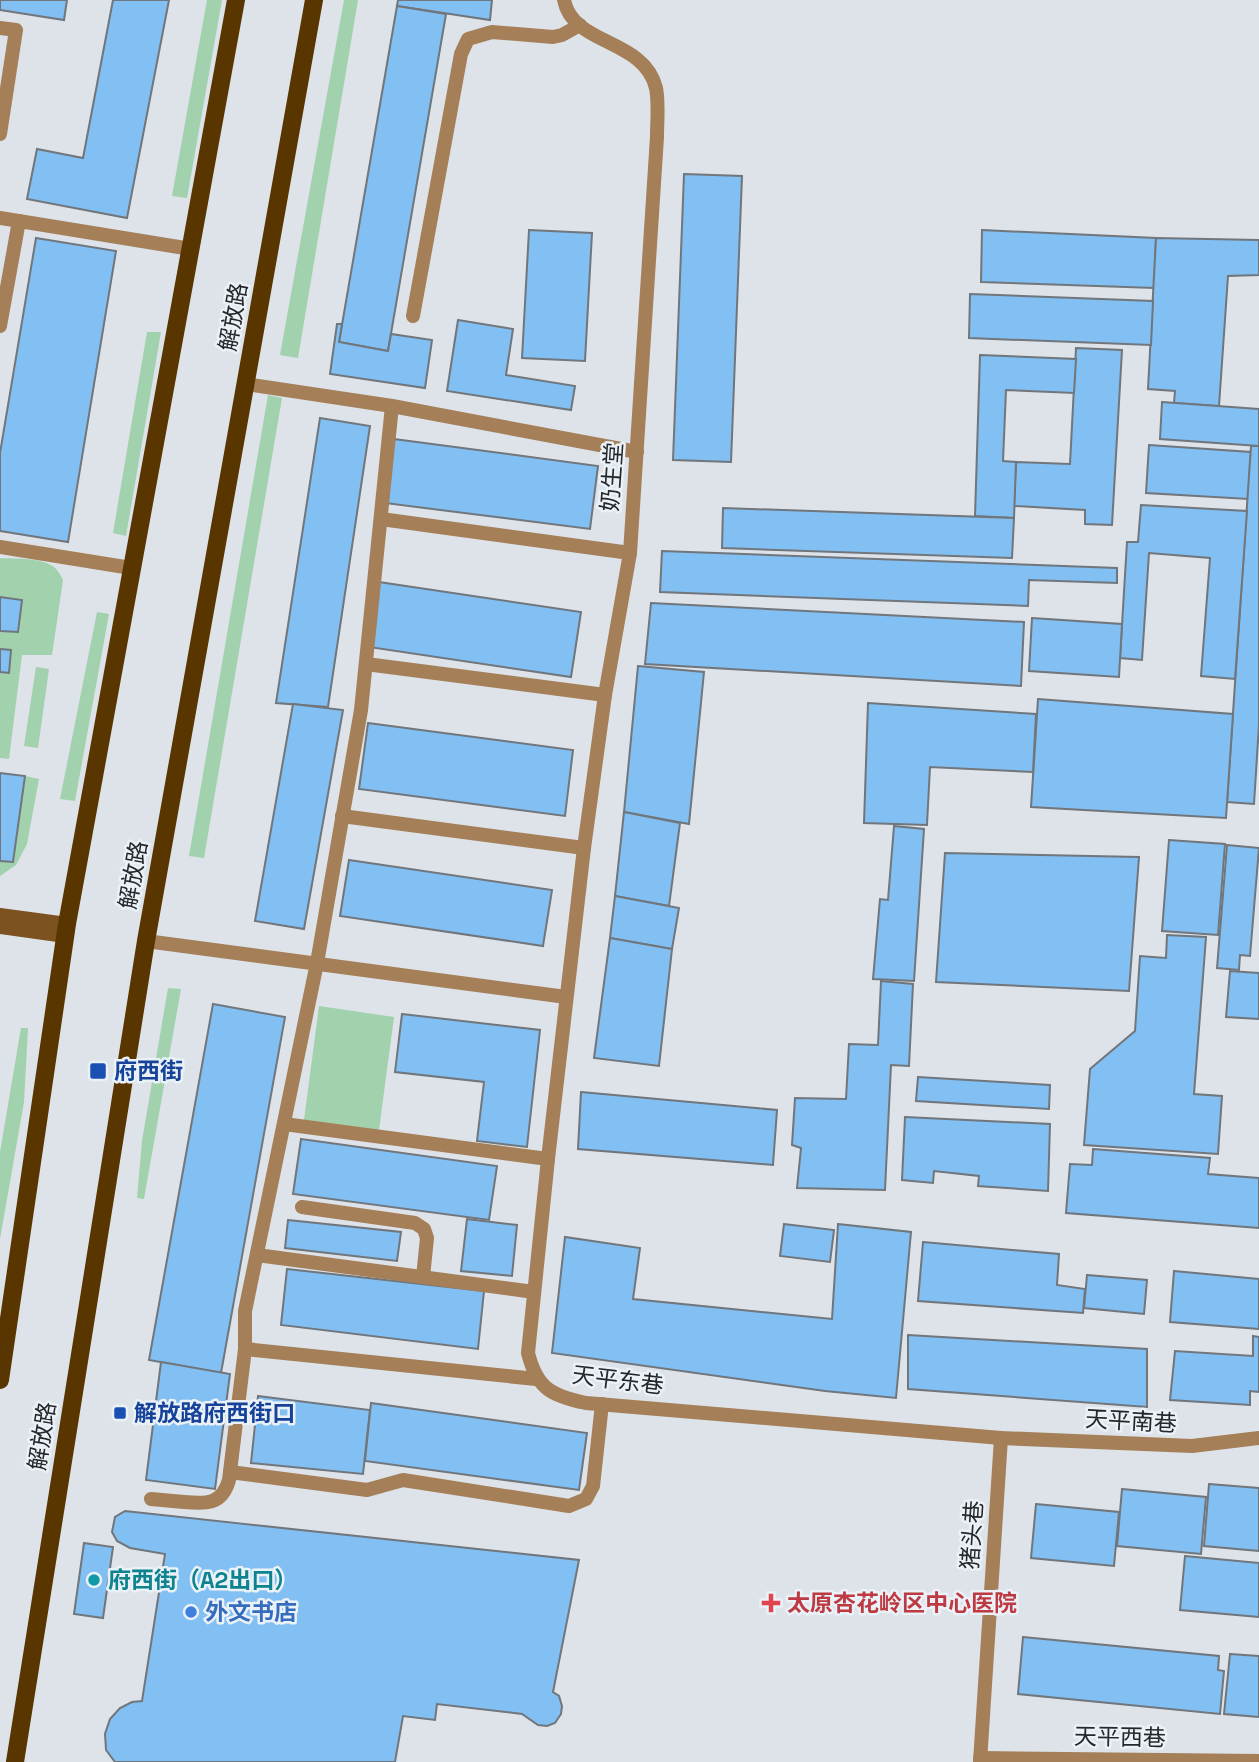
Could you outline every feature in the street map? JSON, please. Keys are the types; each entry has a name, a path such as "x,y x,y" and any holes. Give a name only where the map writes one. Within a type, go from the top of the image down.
{"main road":[{"path":"0,1380 3,1344 66,930 236,0"},
{"name":"解放路","path":"15,1762 146,941 314,0"}],"street":[{"name":"奶生堂","path":"564,0 573,20 589,32 622,48 646,67 656,87 657,137 630,553 605,695 566,997"},
{"path":"412,316 461,54 468,39 492,32 553,37 580,25"},
{"path":"0,28 16,30 0,134"},
{"path":"0,218 191,249"},
{"path":"0,326 19,221"},
{"path":"246,384 392,406 637,452"},
{"path":"150,1499 203,1504 212,1502 226,1490 230,1472 245,1349 245,1311 317,963 361,710 392,406"},
{"path":"381,519 630,553"},
{"path":"0,547 131,568"},
{"path":"366,664 605,695"},
{"path":"342,816 584,848"},
{"path":"0,915 26,917 66,930"},
{"path":"0,928 66,930"},
{"path":"146,941 566,997 527,1353 536,1379 245,1349"},
{"path":"284,1124 548,1159"},
{"path":"302,1207 415,1223 425,1229 427,1238 423,1277"},
{"path":"257,1255 534,1292"},
{"name":"天平东巷","path":"536,1379 561,1398 602,1404 1001,1438"},
{"path":"230,1472 367,1490 403,1480 569,1506 586,1499 593,1486 602,1404"},
{"name":"天平南巷","path":"1001,1438 1192,1446 1259,1438"},
{"name":"猪头巷","path":"980,1760 1001,1438"},
{"name":"天平西巷","path":"980,1760 1259,1760"}],"green space":[{"path":"207,0 222,0 187,198 172,196"},
{"path":"344,0 358,0 298,358 280,355"},
{"path":"147,332 161,332 126,536 113,533"},
{"path":"268,395 282,398 204,858 189,856"},
{"path":"0,558 46,563 57,570 63,580 52,655 22,655 9,759 0,758"},
{"path":"97,612 109,614 75,801 60,799"},
{"path":"36,667 49,669 38,748 24,746"},
{"path":"25,776 39,779 27,844 16,865 0,876 0,861 13,862"},
{"path":"168,988 181,989 144,1199 137,1198 142,1141"},
{"path":"319,1006 394,1017 379,1130 304,1120"},
{"path":"21,1028 28,1028 24,1102 0,1239 0,1152"}],"building":[{"path":"0,0 67,0 64,20 0,10"},
{"path":"113,0 169,0 127,218 27,199 37,149 83,158"},
{"path":"398,0 492,0 490,20 397,6"},
{"path":"397,6 446,14 388,351 339,342"},
{"path":"684,174 742,176 731,462 673,460"},
{"path":"529,230 592,233 585,361 522,358"},
{"path":"982,230 1156,238 1154,288 981,282"},
{"path":"36,238 116,251 68,542 0,531 0,453"},
{"path":"1156,238 1259,240 1259,275 1228,276 1219,406 1174,403 1175,391 1148,389"},
{"path":"970,294 1153,301 1151,345 969,338"},
{"path":"458,320 513,329 506,375 575,386 571,410 447,391"},
{"path":"337,324 342,324 339,342 388,351 391,334 432,340 425,388 330,374"},
{"path":"1076,348 1122,350 1112,525 1085,524 1085,510 1014,506 1016,462 1070,464"},
{"path":"980,355 1076,359 1074,393 1006,390 1003,461 1016,462 1014,518 975,516"},
{"path":"1162,402 1259,409 1259,446 1160,439"},
{"path":"320,418 370,426 328,707 276,703"},
{"path":"394,439 598,466 590,529 385,503"},
{"path":"1149,445 1251,452 1248,499 1146,493"},
{"path":"1251,446 1259,446 1259,725 1254,804 1227,802"},
{"path":"1141,505 1247,511 1235,679 1201,676 1210,558 1149,553 1142,660 1120,658 1127,542 1138,542"},
{"path":"723,508 1014,518 1012,558 722,548"},
{"path":"662,551 1117,568 1117,583 1029,580 1028,606 660,592"},
{"path":"379,582 581,612 571,677 369,647"},
{"path":"0,597 22,600 18,632 0,631"},
{"path":"651,603 1024,622 1021,686 645,664"},
{"path":"1032,618 1122,624 1119,677 1029,671"},
{"path":"0,649 11,650 9,673 0,672"},
{"path":"638,666 704,672 689,824 624,812"},
{"path":"1038,699 1233,714 1226,818 1031,807"},
{"path":"868,703 1036,714 1033,772 930,767 927,825 864,823"},
{"path":"293,704 343,710 304,929 255,921"},
{"path":"368,723 573,750 565,816 359,789"},
{"path":"0,773 25,776 13,862 0,861"},
{"path":"624,812 680,823 669,906 615,896"},
{"path":"894,826 924,829 914,981 873,979 880,899 888,900"},
{"path":"1169,840 1225,844 1218,935 1162,931"},
{"path":"1227,845 1259,848 1250,956 1240,955 1239,970 1217,968"},
{"path":"945,853 1139,857 1129,991 936,982"},
{"path":"349,860 552,890 543,946 340,916"},
{"path":"615,896 679,908 672,949 610,938"},
{"path":"1167,935 1206,937 1194,1094 1222,1096 1218,1154 1084,1145 1090,1069 1135,1031 1140,956 1166,958"},
{"path":"610,938 672,949 659,1066 594,1058"},
{"path":"1230,971 1259,973 1259,1019 1226,1017"},
{"path":"881,981 913,984 909,1066 891,1065 885,1190 797,1188 801,1148 792,1145 795,1098 846,1099 849,1044 878,1045"},
{"path":"213,1004 285,1017 221,1373 149,1360"},
{"path":"402,1014 540,1030 527,1147 477,1141 484,1082 395,1072"},
{"path":"918,1077 1050,1085 1049,1109 916,1101"},
{"path":"581,1092 777,1110 773,1165 578,1149"},
{"path":"905,1117 1050,1124 1048,1191 978,1186 979,1176 934,1171 933,1183 902,1180"},
{"path":"301,1139 497,1166 489,1220 293,1194"},
{"path":"1093,1149 1210,1158 1208,1174 1259,1178 1259,1228 1066,1213 1070,1164 1092,1165"},
{"path":"467,1219 517,1225 512,1276 461,1271"},
{"path":"288,1220 401,1232 397,1261 285,1248"},
{"path":"784,1224 834,1230 830,1262 780,1256"},
{"path":"838,1224 911,1232 896,1398 825,1391 552,1353 565,1237 640,1248 633,1299 832,1319"},
{"path":"923,1242 1059,1254 1057,1285 1085,1289 1083,1313 918,1301"},
{"path":"287,1269 484,1291 478,1349 281,1325"},
{"path":"1174,1271 1259,1279 1259,1329 1170,1322"},
{"path":"1087,1275 1147,1280 1144,1314 1084,1308"},
{"path":"908,1335 1147,1349 1147,1407 908,1389"},
{"path":"1253,1336 1259,1337 1259,1392 1250,1391 1250,1405 1170,1400 1175,1351 1253,1356"},
{"path":"161,1362 230,1374 215,1489 146,1480"},
{"path":"258,1396 370,1410 363,1474 251,1463"},
{"path":"371,1403 587,1433 579,1490 365,1461"},
{"path":"1209,1484 1259,1488 1259,1551 1204,1546"},
{"path":"1122,1489 1206,1497 1201,1554 1117,1546"},
{"path":"1036,1504 1119,1512 1114,1566 1031,1558"},
{"path":"125,1511 579,1560 553,1692 559,1696 561,1714 555,1723 547,1726 538,1725 522,1714 437,1704 435,1720 403,1716 395,1762 115,1762 106,1750 105,1734 110,1719 120,1708 142,1701 165,1554 130,1548 117,1541 112,1532 115,1517"},
{"name":"府西街（A2出口）","path":"84,1543 113,1547 103,1618 74,1614"},
{"path":"1185,1556 1259,1563 1259,1617 1180,1610"},
{"path":"1023,1637 1219,1656 1218,1670 1224,1671 1220,1714 1018,1694"},
{"path":"1230,1654 1259,1656 1259,1717 1224,1714"}],"place":[{"name":"府西街","path":"98,1071"},
{"name":"解放路府西街口","path":"120,1413"},
{"name":"府西街（A2出口）","path":"94,1580"},
{"name":"太原杏花岭区中心医院","path":"771,1603"},
{"name":"外文书店","path":"191,1612"}]}
